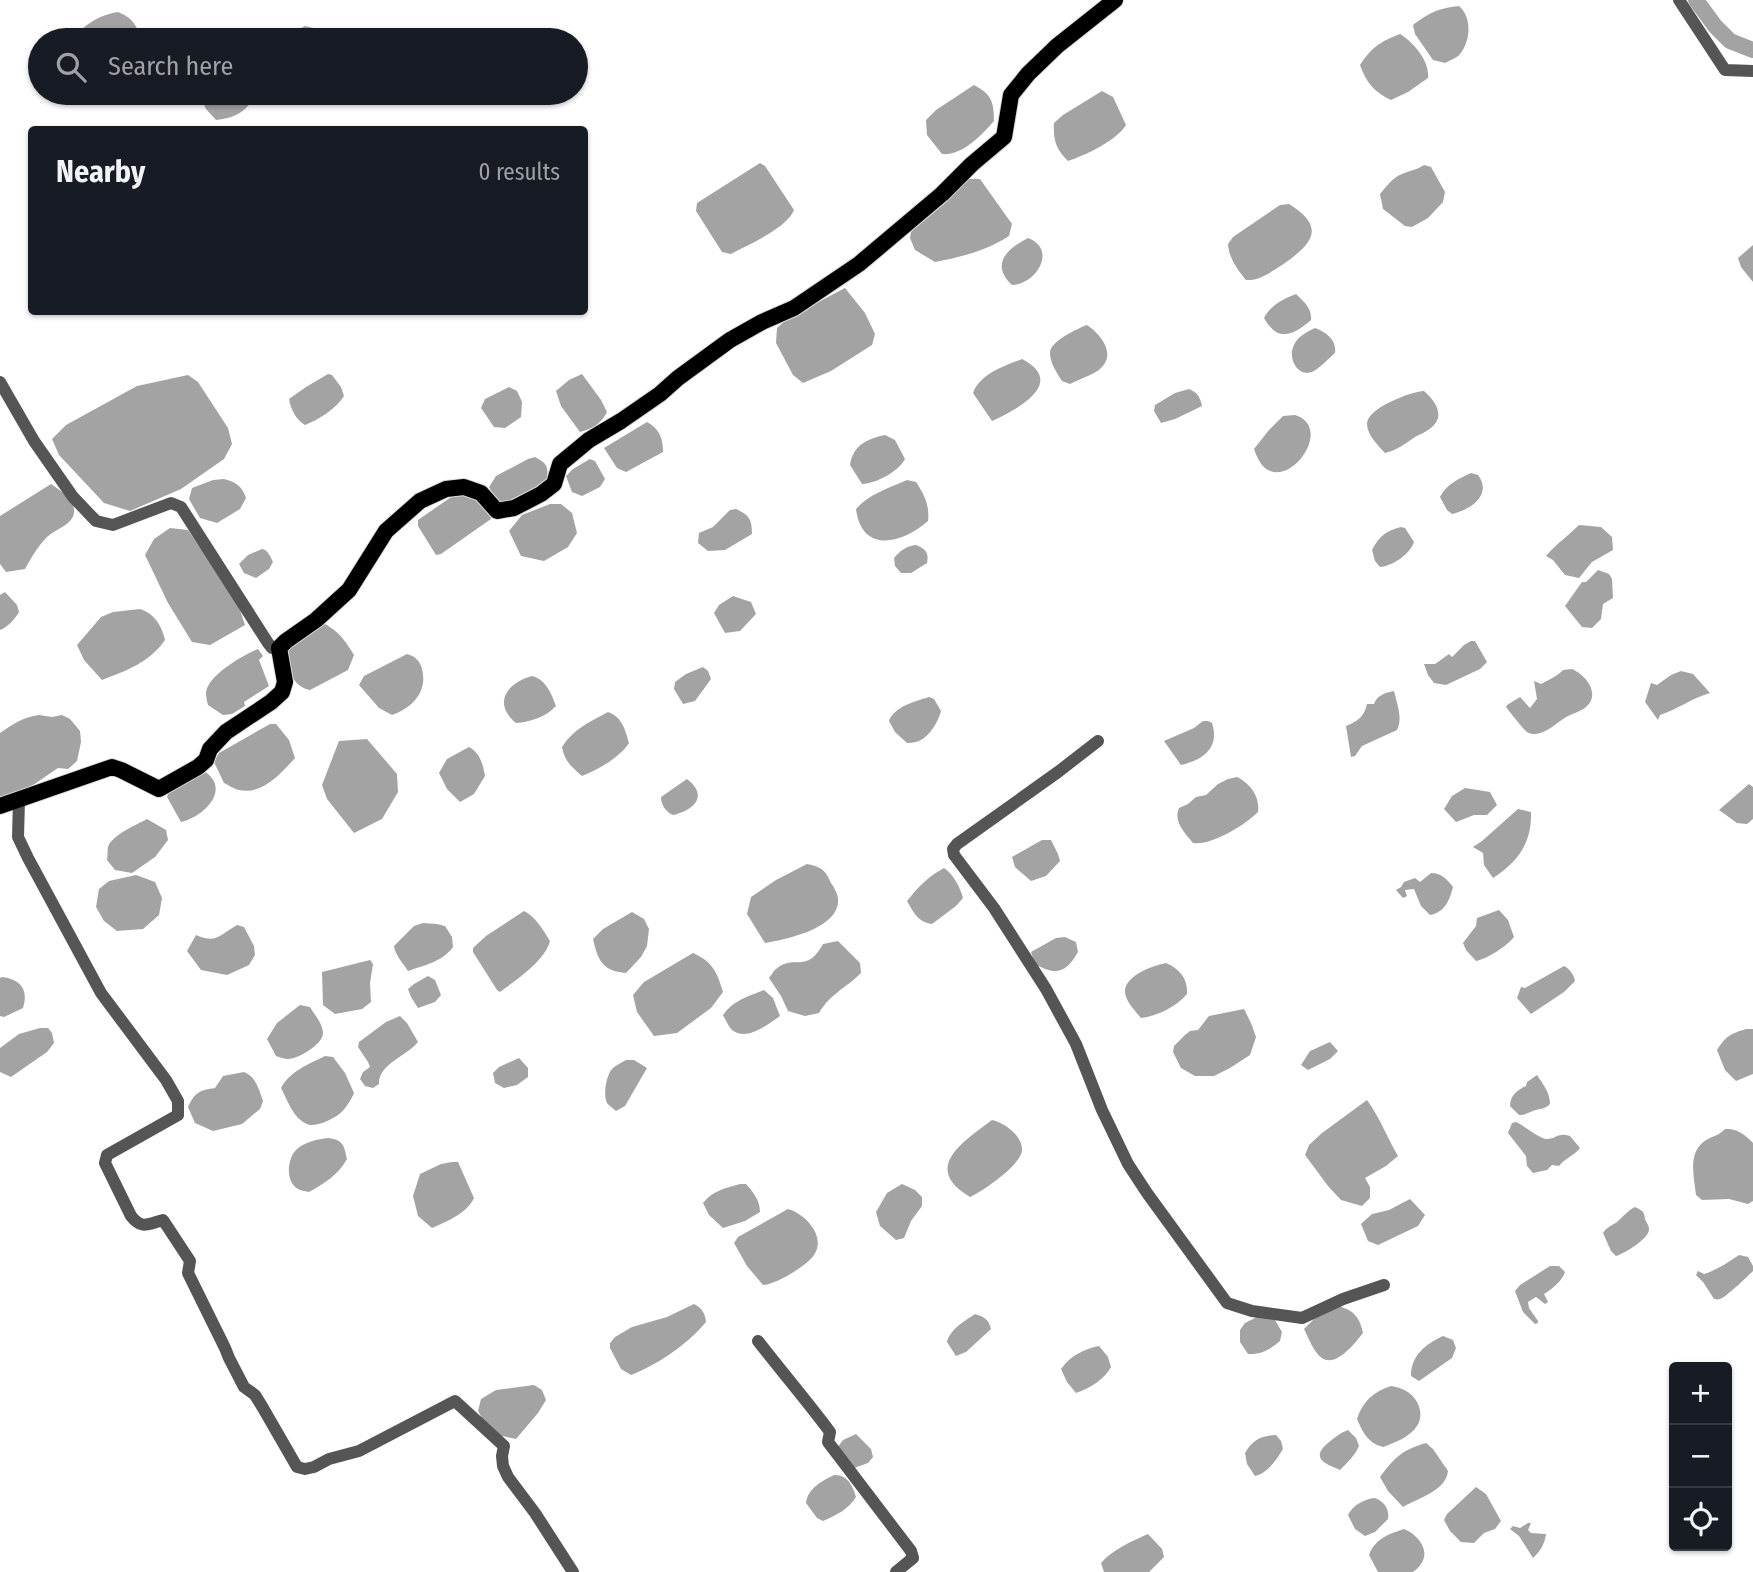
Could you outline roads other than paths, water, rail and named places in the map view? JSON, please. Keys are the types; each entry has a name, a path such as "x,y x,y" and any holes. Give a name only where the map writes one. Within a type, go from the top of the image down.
{"main road":[{"path":"0,806 112,768 121,769 159,789 206,760 210,749 226,732 282,692 285,682 279,648 286,640 316,621 349,590 386,531 420,501 446,489 464,487 481,493 497,511 514,508 541,494 554,484 560,464 589,440 660,394 730,340 794,308 859,264 942,194 1004,137 1011,95 1028,74 1057,46 1115,0"}],"street":[{"path":"1679,0 1725,71 1753,71"},
{"path":"0,382 34,441 65,486 96,520 113,525 171,503 181,508 268,643 272,648 279,648"},
{"path":"1098,741 957,844 953,849 954,855 1000,916 1046,989 1076,1044 1102,1110 1128,1164 1227,1303 1252,1311 1302,1318 1343,1299 1384,1285"},
{"path":"19,800 18,837 27,858 101,993 154,1062 178,1101 178,1115 107,1155 104,1163 136,1222 147,1225 163,1220 190,1261 188,1273 244,1387 255,1395 298,1467 314,1467 329,1459 359,1451 455,1401 504,1446 503,1466 508,1476 573,1572"},
{"path":"758,1341 830,1432 828,1442 911,1550 913,1558 896,1572"}],"waterway":[{"path":"1696,0 1730,41 1753,50"}]}
